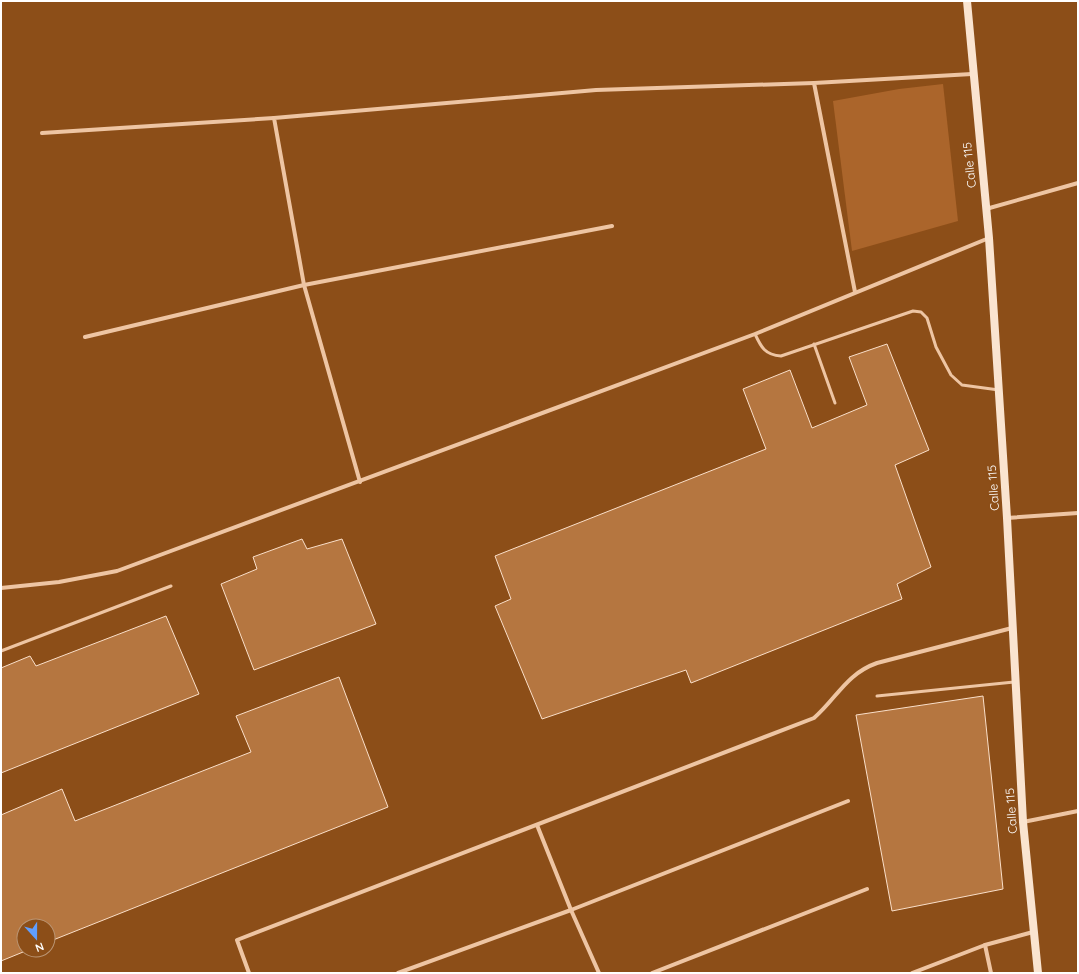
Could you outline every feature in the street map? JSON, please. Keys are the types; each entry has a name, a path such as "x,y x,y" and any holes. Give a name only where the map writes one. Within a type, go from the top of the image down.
{"street":[{"name":"Calle 115","path":"966,1 988,238 1007,518 1014,682 1023,822 1038,973"},
{"path":"42,133 274,118 596,90 814,83 972,74"},
{"path":"814,83 855,292"},
{"path":"274,118 304,285 360,482"},
{"path":"985,209 1078,183"},
{"path":"85,337 304,285 612,226"},
{"path":"1,588 59,582 117,571 755,334 988,238"},
{"path":"1007,518 1078,513"},
{"path":"249,973 237,940 814,718 829,705 852,676 863,668 877,662 1012,628"},
{"path":"398,973 571,910 848,801"},
{"path":"1023,822 1078,811"},
{"path":"537,825 571,910 600,973"},
{"path":"652,973 867,889"},
{"path":"912,973 985,945 1033,932"},
{"path":"985,945 991,973"}],"lane":[{"path":"755,334 762,350 772,356 781,356 913,311 921,312 927,318 936,347 951,376 962,385 999,390"},
{"path":"814,344 836,403"},
{"path":"1,651 171,586"},
{"path":"877,696 1014,682"}],"shaded area":[{"path":"943,84 958,221 852,251 833,101 899,89"}],"building":[{"path":"887,344 929,450 895,465 931,567 897,584 902,599 691,683 686,670 542,719 495,606 511,599 495,556 766,449 743,389 790,370 812,428 867,405 849,357"},
{"path":"302,539 307,549 342,539 376,624 254,670 221,584 257,569 253,557"},
{"path":"166,616 199,694 1,773 1,668 30,656 36,666"},
{"path":"339,677 388,807 56,939 56,918 16,918 16,955 1,961 1,815 62,789 75,821 251,752 236,716"},
{"path":"983,696 1003,889 892,911 856,715"}]}
